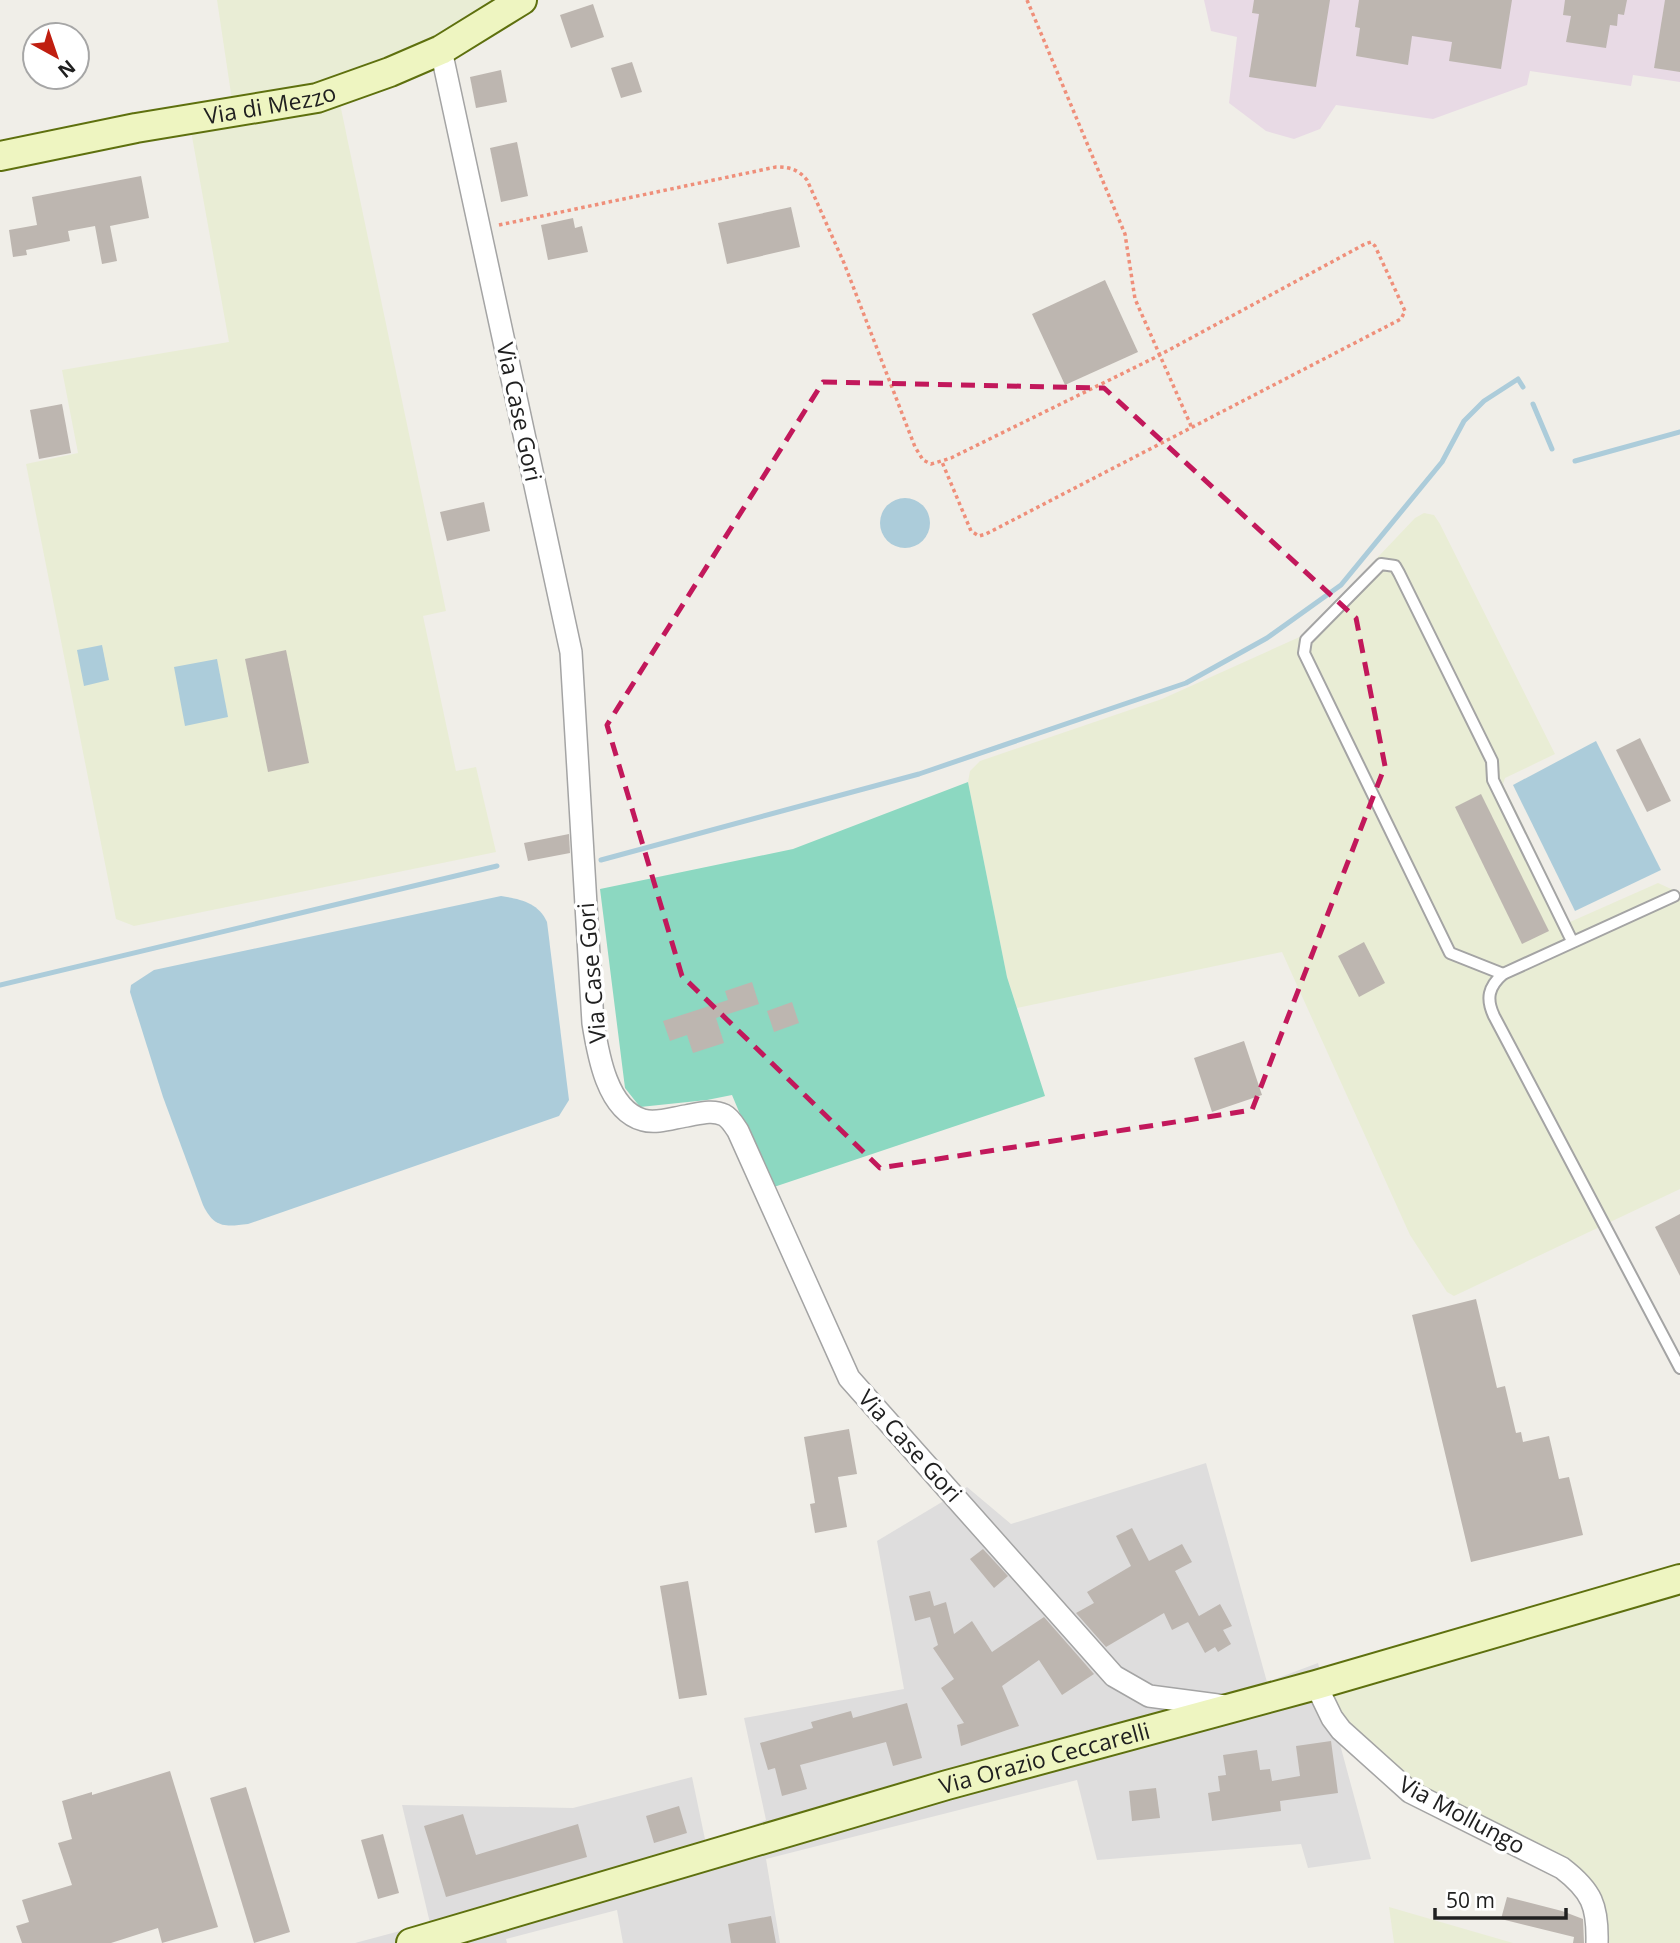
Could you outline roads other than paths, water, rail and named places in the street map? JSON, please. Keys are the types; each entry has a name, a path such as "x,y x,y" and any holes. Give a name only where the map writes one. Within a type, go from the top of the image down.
{"street":[{"name":"Via di Mezzo","path":"0,156 136,128 317,98 390,72 441,50 522,0"},
{"name":"Via Case Gori","path":"441,50 570,652 593,1023 601,1064 608,1083 617,1100 629,1113 641,1120 653,1122 707,1112 725,1116 733,1123 849,1378 1114,1676 1149,1696 1234,1707"},
{"name":"Via Orazio Ceccarelli","path":"411,1943 947,1785 1315,1685 1680,1579"},
{"name":"Via Mollungo","path":"1315,1685 1341,1730 1410,1792 1562,1868 1580,1882 1592,1899 1598,1922 1597,1943"}],"lane":[{"path":"1503,974 1450,953 1304,653 1306,640 1381,565 1395,566 1399,573 1492,761 1493,780 1572,941"},
{"path":"1674,896 1503,974 1490,990 1489,1005 1680,1368"}],"water":[{"path":"905,498 923,505 930,523 923,541 905,548 887,541 880,523 887,505"},
{"path":"102,645 109,680 84,686 77,650"},
{"path":"217,659 228,717 185,726 174,667"},
{"path":"1596,741 1661,870 1575,911 1513,785"},
{"path":"501,896 522,900 534,906 547,922 569,1100 559,1116 248,1224 233,1226 221,1224 211,1218 203,1205 163,1097 130,992 131,985 154,970"}],"waterway":[{"path":"601,860 919,774 1186,683 1267,638 1341,585 1442,462 1464,421 1484,401 1518,379 1523,387"},
{"path":"1533,404 1552,449"},
{"path":"1575,461 1680,432"},
{"path":"0,985 497,866"}]}
